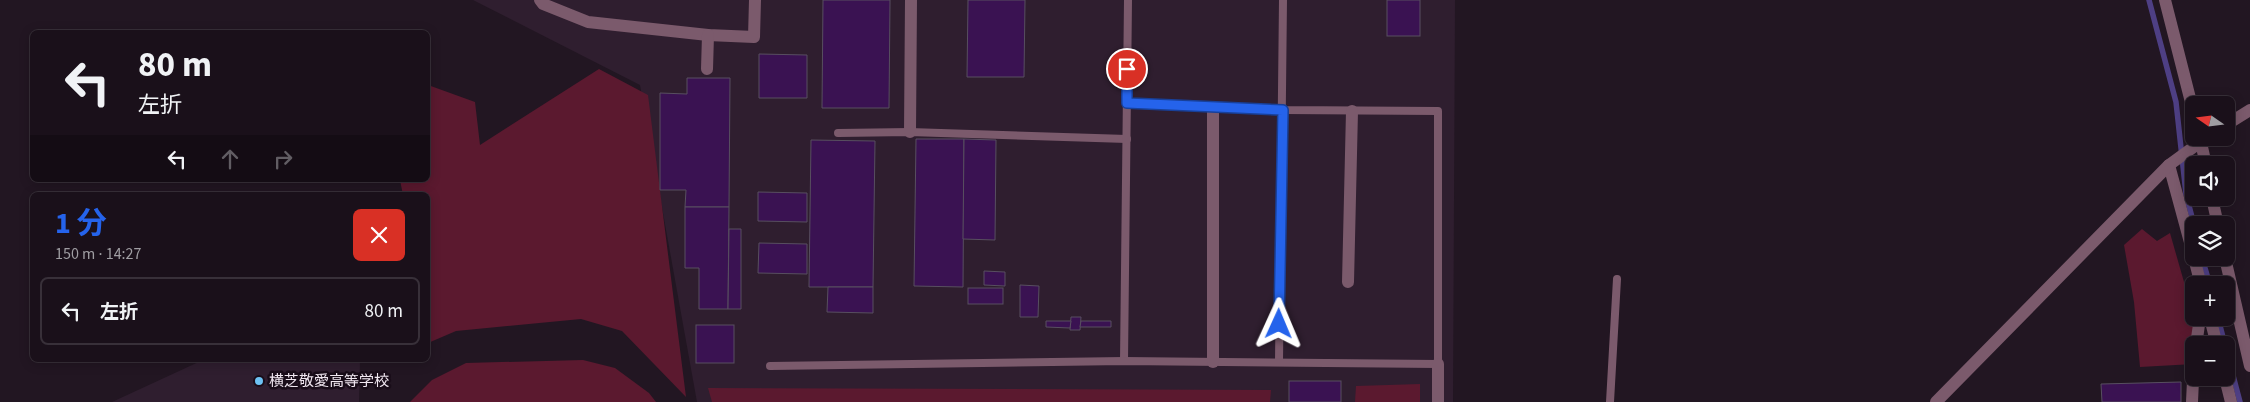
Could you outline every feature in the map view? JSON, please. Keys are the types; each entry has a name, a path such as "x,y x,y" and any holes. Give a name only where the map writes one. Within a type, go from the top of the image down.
{"street":[{"path":"540,0 543,4 588,22 708,35 754,37 755,0"},
{"path":"910,132 911,0"},
{"path":"2165,0 2189,96"},
{"path":"707,69 708,35"},
{"path":"1212,107 1213,362"},
{"path":"2235,119 2250,110"},
{"path":"1348,282 1352,111"},
{"path":"1936,402 2169,165 2193,146"},
{"path":"2169,165 2185,224"},
{"path":"2227,266 2246,337 2250,366"},
{"path":"1438,364 1438,402"},
{"path":"2192,402 2193,386"},
{"path":"2227,386 2231,402"}],"lane":[{"path":"1124,361 1128,0"},
{"path":"1279,362 1283,0"},
{"path":"770,366 1124,361 1438,364 1438,112 1283,110 1127,103"},
{"path":"838,133 910,132 1126,139"},
{"path":"1610,402 1618,280"}],"shaded area":[{"path":"473,0 1455,0 1453,402 697,402 640,85"},
{"path":"599,69 648,95 686,397 622,331 581,319 456,331 430,342 430,192 402,192 400,182 430,182 430,86 475,102 480,145"},
{"path":"2142,229 2157,241 2170,233 2185,286 2185,326 2197,326 2199,336 2185,336 2185,364 2140,367 2134,302 2124,245"},
{"path":"583,360 615,368 649,393 656,402 410,402 432,380 466,363"},
{"name":"横芝敬愛高等学校","path":"199,362 360,362 359,402 112,402"},
{"path":"1420,384 1420,402 1355,402 1356,386"},
{"path":"708,388 1271,390 1270,402 712,402"}],"building":[{"path":"823,0 890,0 889,108 822,108"},
{"path":"968,0 1025,0 1024,77 967,77"},
{"path":"1387,0 1420,0 1420,36 1387,36"},
{"path":"759,54 807,55 807,98 759,98"},
{"path":"687,78 730,78 729,207 685,207 686,190 660,190 660,93 687,94"},
{"path":"916,139 964,139 963,287 914,286"},
{"path":"964,139 996,140 995,240 963,239"},
{"path":"811,140 875,141 873,287 809,287"},
{"path":"758,192 807,193 807,222 758,221"},
{"path":"685,207 729,207 728,309 699,309 699,268 685,268"},
{"path":"729,229 741,229 741,309 728,309"},
{"path":"759,243 807,244 807,274 758,273"},
{"path":"984,271 1005,272 1005,286 984,285"},
{"path":"1020,285 1039,286 1038,317 1020,317"},
{"path":"828,287 873,287 873,313 827,312"},
{"path":"968,288 1003,288 1003,304 968,304"},
{"path":"1071,317 1081,317 1080,330 1070,330"},
{"path":"1046,321 1071,321 1070,328 1046,327"},
{"path":"1081,321 1111,321 1111,327 1080,327"},
{"path":"696,325 734,325 734,363 696,363"},
{"path":"1289,381 1341,381 1341,402 1289,402"},
{"path":"2181,382 2181,402 2102,402 2101,384"}],"waterway":[{"path":"2149,0 2176,102 2186,194 2192,216"},
{"path":"2204,266 2207,276"},
{"path":"2220,326 2223,336"},
{"path":"2235,383 2240,402"}],"place":[{"name":"横芝敬愛高等学校","path":"259,381"}],"route":[{"path":"1127,69 1127,103 1283,110 1279,324"}]}
